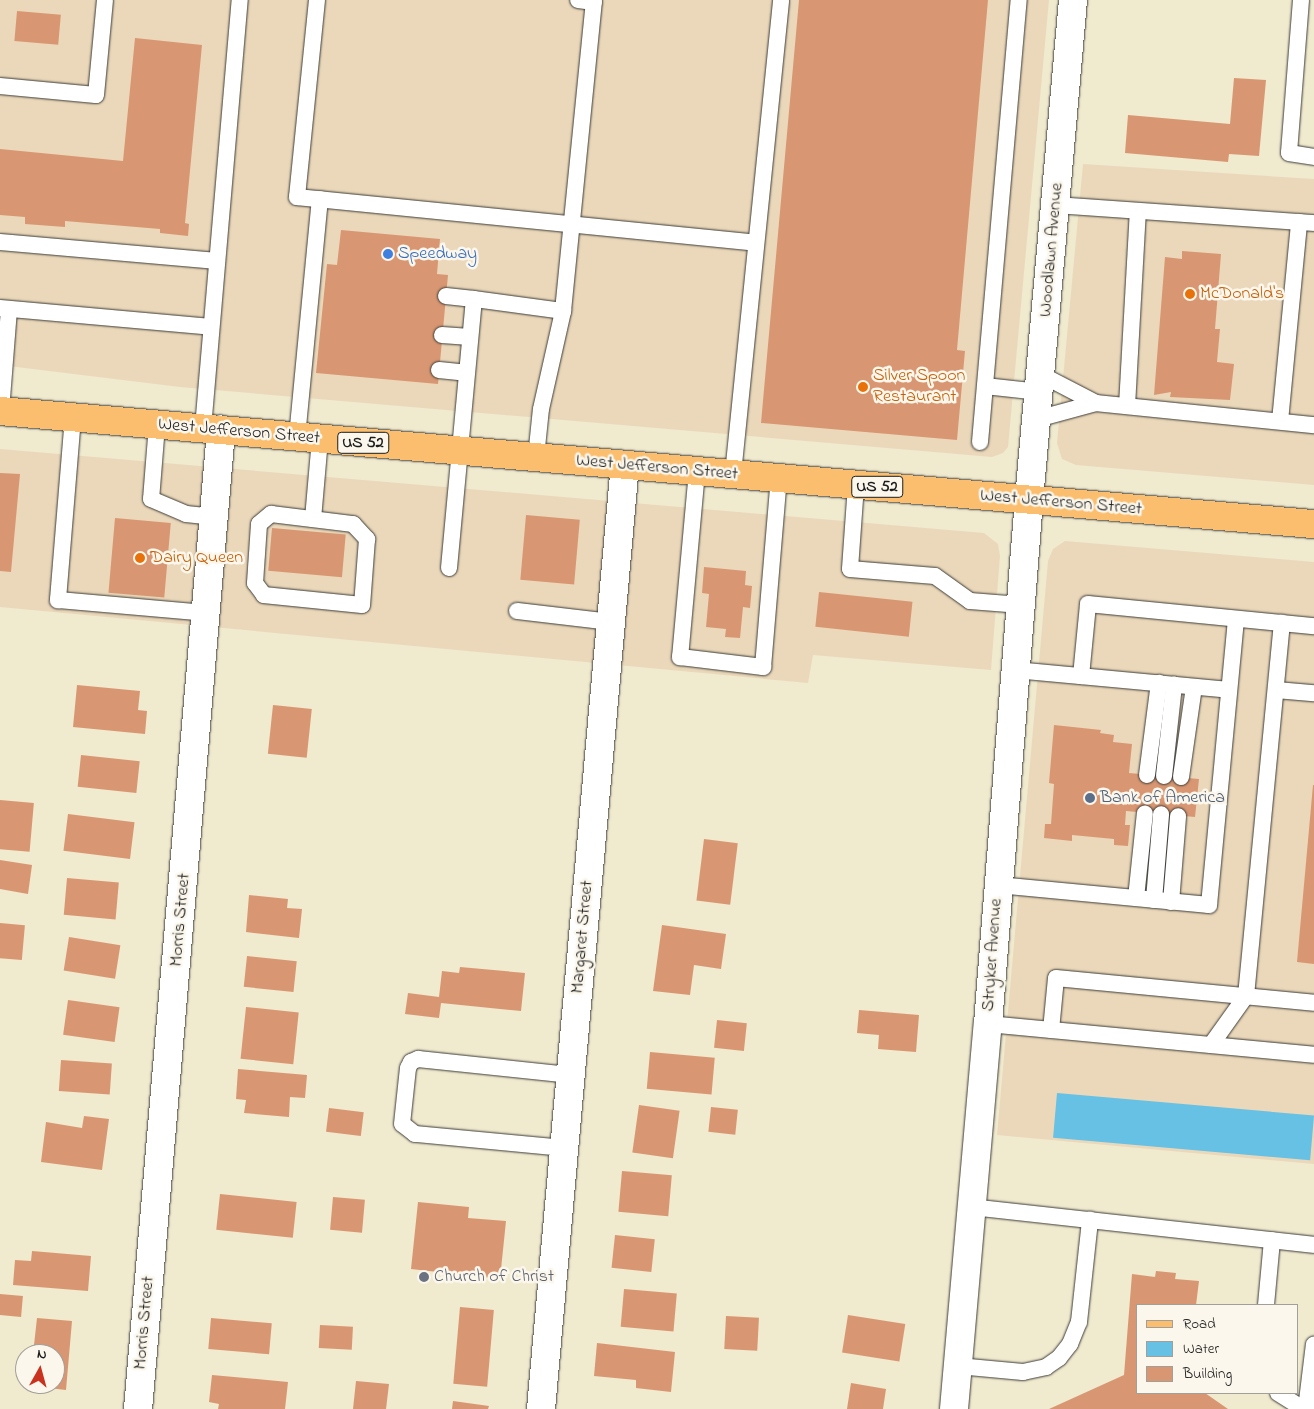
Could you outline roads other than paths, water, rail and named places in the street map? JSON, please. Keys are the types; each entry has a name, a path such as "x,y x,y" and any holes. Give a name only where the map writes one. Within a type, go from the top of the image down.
{"main road":[{"name":"West Jefferson Street","path":"0,411 1314,524"}],"street":[{"name":"Woodlawn Avenue","path":"1029,500 1041,384 1073,0"},
{"name":"Morris Street","path":"138,1409 208,613 215,517 212,429"},
{"name":"Margaret Street","path":"540,1409 625,465"},
{"name":"Stryker Avenue","path":"954,1409 988,1024 1029,500"}],"lane":[{"path":"0,86 96,95 105,0"},
{"path":"212,429 212,327 240,0"},
{"path":"317,0 297,196 756,243"},
{"path":"733,474 781,0"},
{"path":"980,442 1019,0"},
{"path":"1301,0 1289,153 1314,157"},
{"path":"536,457 541,409 563,311 572,224 589,1"},
{"path":"313,519 308,438 311,358 318,284 320,199"},
{"path":"1056,205 1307,223 1280,421"},
{"path":"1127,406 1138,212"},
{"path":"0,242 217,261"},
{"path":"446,296 563,311"},
{"path":"449,568 458,451 474,299"},
{"path":"0,411 5,309 212,327"},
{"path":"442,335 470,338"},
{"path":"439,370 466,373"},
{"path":"985,386 1041,384 1096,403 1314,426"},
{"path":"1037,419 1096,403"},
{"path":"73,418 58,600 208,613"},
{"path":"157,425 151,499 186,514 215,517"},
{"path":"697,471 680,657 764,667 779,478"},
{"path":"856,485 850,569 935,576 970,601 1021,605"},
{"path":"271,514 313,519 353,524 367,539 362,605 264,595 255,583 259,524 271,514"},
{"path":"1081,676 1088,604 1314,626"},
{"path":"517,611 611,622"},
{"path":"998,885 1209,905 1236,618"},
{"path":"1211,1045 1246,996 1282,623"},
{"path":"1015,670 1229,690"},
{"path":"1156,775 1166,684"},
{"path":"1181,777 1194,687"},
{"path":"1276,690 1314,693"},
{"path":"1136,898 1153,813 1154,900"},
{"path":"1171,902 1178,816"},
{"path":"1051,1030 1056,978 1314,1003"},
{"path":"988,1024 1314,1055"},
{"path":"564,1148 415,1134 402,1124 408,1068 411,1062 418,1059 571,1074"},
{"path":"971,1207 1314,1245"},
{"path":"958,1366 1023,1372 1046,1367 1059,1358 1070,1344 1079,1322 1090,1220"},
{"path":"1266,1304 1272,1240"},
{"path":"1280,1394 1305,1409 1314,1344"}],"water":[{"path":"1057,1093 1314,1115 1310,1160 1053,1138"}],"place":[{"name":"Speedway","path":"388,254"},
{"name":"McDonald's","path":"1190,294"},
{"name":"Silver Spoon Restaurant","path":"863,387"},
{"name":"Dairy Queen","path":"140,558"},
{"name":"Bank of America","path":"1090,798"},
{"name":"Church of Christ","path":"424,1277"}]}
